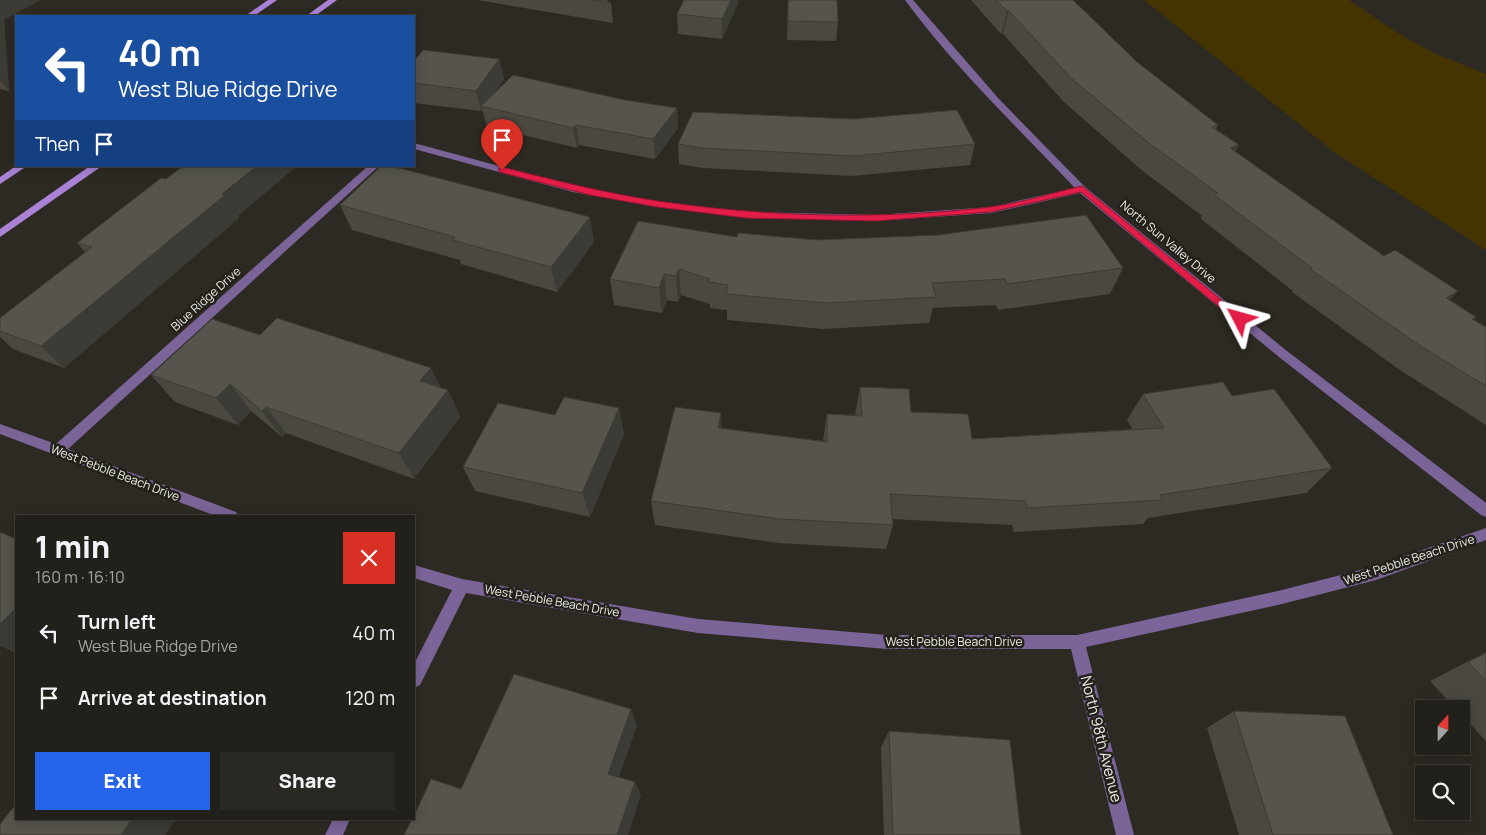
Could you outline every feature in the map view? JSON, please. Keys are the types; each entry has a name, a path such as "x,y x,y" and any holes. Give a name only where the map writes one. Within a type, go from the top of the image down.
{"main road":[{"path":"250,15 273,0"},
{"path":"311,15 333,0"},
{"path":"0,181 21,167"},
{"path":"0,234 96,167"}],"street":[{"name":"North Sun Valley Drive","path":"909,0 932,30 996,101 1082,189 1283,354 1486,511"},
{"path":"415,146 573,189 657,204 746,215 876,218 991,210 1082,189"},
{"name":"Blue Ridge Drive","path":"57,451 373,167"},
{"name":"West Pebble Beach Drive","path":"0,428 228,515"},
{"name":"West Pebble Beach Drive","path":"415,572 462,586 698,626 887,642 1077,642 1282,597 1376,573 1486,534"},
{"path":"415,678 462,586"},
{"name":"North 98th Avenue","path":"1077,642 1125,835"},
{"path":"334,835 342,820"}],"shaded area":[{"path":"1144,0 1349,0 1399,34 1434,53 1486,74 1486,250 1334,152"}],"building":[{"path":"591,0 606,0 611,3"},
{"path":"684,0 731,0 722,19 677,14"},
{"path":"788,0 837,0 838,22 788,21"},
{"path":"996,0 1073,0 1137,62 1218,125 1212,127 1239,145 1230,148 1384,256 1395,250 1458,291 1446,298 1476,317 1472,319 1486,327 1486,386 1419,345 1310,269 1312,268 1214,195 1218,193 1150,144 1071,78 1009,11"},
{"path":"423,50 499,59 476,91 415,83 415,60"},
{"path":"513,75 625,100 677,108 653,139 576,125 573,128 481,106"},
{"path":"957,110 975,144 854,156 702,148 678,144 693,112 854,119"},
{"path":"182,167 256,167 222,194 225,195 41,346 0,331 0,318 92,247 77,243 161,178 166,179"},
{"path":"380,167 395,167 590,217 551,267 452,240 455,237 340,205"},
{"path":"1086,215 1123,268 1007,284 1005,279 932,283 936,297 826,303 726,294 728,285 709,282 710,279 679,269 676,276 664,274 659,288 610,279 638,221 737,237 738,233 817,240 938,235"},
{"path":"277,318 431,368 420,381 448,390 399,453 266,407 262,411 230,384 216,398 151,375 212,319 260,335"},
{"path":"1223,382 1232,396 1274,389 1332,468 1160,495 1162,500 1027,508 1025,501 890,494 893,525 780,519 651,501 675,407 721,413 718,428 827,442 827,414 862,416 860,387 909,389 911,412 968,414 972,439 1164,428 1143,394"},
{"path":"564,397 619,408 582,493 463,467 498,403 555,415"},
{"path":"0,532 15,539 15,609 0,624"},
{"path":"1486,653 1486,681 1468,662"},
{"path":"514,674 631,709 608,774 635,782 617,835 404,835 412,820 415,820 415,814 431,779 461,789"},
{"path":"1234,711 1345,716 1393,835 1273,835"},
{"path":"889,731 1010,740 1021,835 893,835"},
{"path":"15,805 15,820 131,820 121,835 0,835 0,824"}],"route":[{"path":"502,170 573,189 657,204 746,215 876,218 991,210 1082,189 1240,319"}]}
